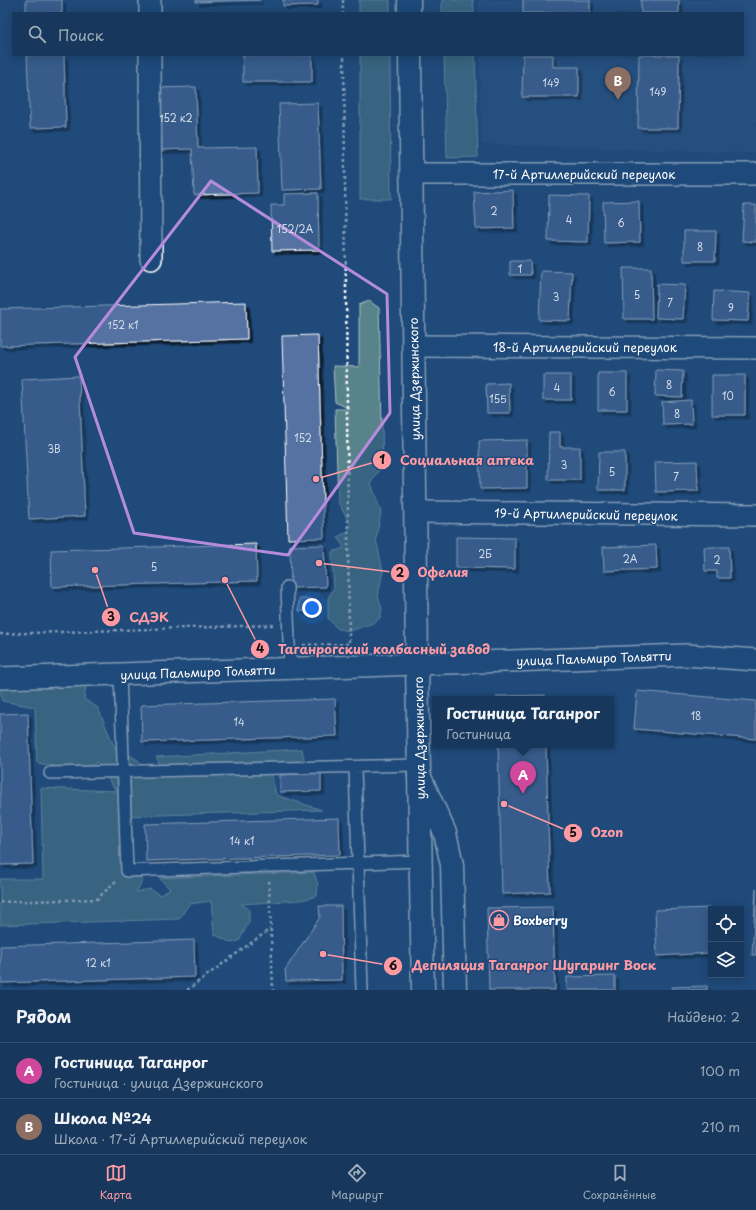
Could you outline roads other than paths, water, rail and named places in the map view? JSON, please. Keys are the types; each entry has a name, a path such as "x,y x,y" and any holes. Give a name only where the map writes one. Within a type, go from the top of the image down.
{"main road":[{"path":"409,0 409,12"},
{"name":"улица Дзержинского","path":"410,56 417,665 423,990"},
{"path":"419,770 445,833 452,865 455,990"}],"street":[{"path":"150,0 150,12"},
{"path":"150,56 151,259"},
{"name":"17-й Артиллерийский переулок","path":"411,174 756,174"},
{"name":"18-й Артиллерийский переулок","path":"413,346 756,348"},
{"name":"19-й Артиллерийский переулок","path":"415,512 756,515"},
{"name":"улица Пальмиро Тольятти","path":"0,678 686,655 756,660"}],"lane":[{"path":"287,587 290,669"},
{"path":"120,674 127,871 421,861"},
{"path":"50,773 355,766 419,770"},
{"path":"355,766 362,990"}],"place":[{"name":"Школа №24","path":"618,100"},
{"name":"Социальная аптека","path":"316,479"},
{"name":"Офелия","path":"319,563"},
{"name":"СДЭК","path":"95,570"},
{"name":"Таганрогский колбасный завод","path":"225,580"},
{"name":"Гостиница Таганрог","path":"523,794"},
{"name":"Ozon","path":"504,804"},
{"name":"Boxberry","path":"499,920"},
{"name":"Депиляция Таганрог Шугаринг Воск","path":"323,954"}]}
